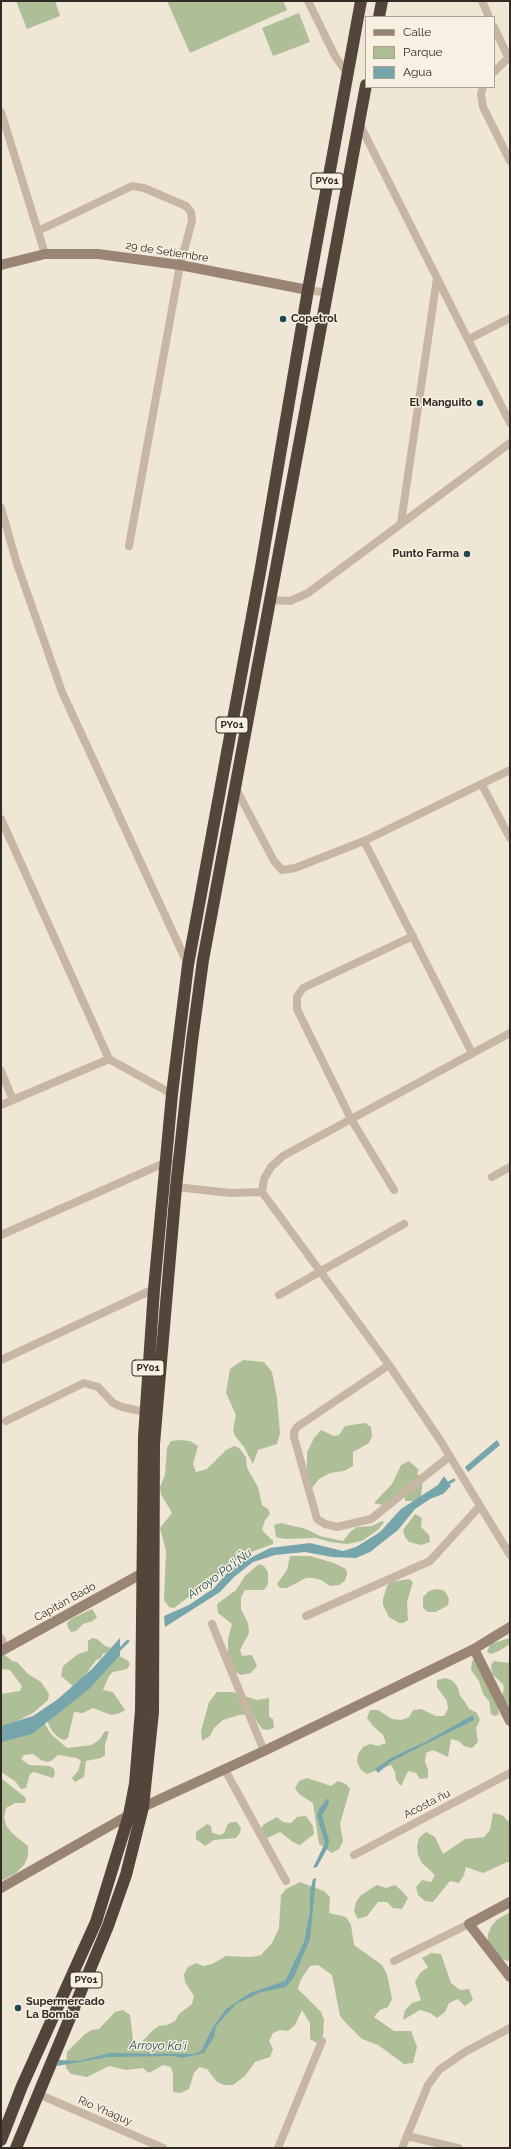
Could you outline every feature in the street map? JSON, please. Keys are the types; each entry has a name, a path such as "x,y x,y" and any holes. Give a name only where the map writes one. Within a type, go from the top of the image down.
{"highway":[{"name":"PY01","path":"1,2140 22,2086 96,1922 129,1815 140,1734 141,1574 145,1412 154,1289 172,1094 188,964 261,567 308,290 361,1"},
{"path":"379,16 382,1"},
{"name":"PY01","path":"16,2148 108,1926 126,1875 144,1807 153,1712 154,1444 176,1187 203,960 365,88"},
{"path":"141,1574 153,1568"}],"street":[{"path":"308,1 336,56 347,73"},
{"path":"482,1 489,16"},
{"path":"495,29 509,56 495,71"},
{"path":"483,88 481,94 482,107 510,161"},
{"path":"1,112 46,254"},
{"path":"359,123 510,423"},
{"path":"38,231 132,186 144,188 186,206 191,212 192,221 180,265 129,546"},
{"name":"29 de Setiembre","path":"1,265 46,254 98,254 180,265 328,293"},
{"path":"402,523 437,278"},
{"path":"468,339 510,318"},
{"path":"270,600 290,601 308,593 510,443"},
{"path":"1,508 17,564 62,692 188,964"},
{"path":"235,786 274,861 282,870 295,868 364,841 482,785 510,770"},
{"path":"482,785 510,838"},
{"path":"1,819 109,1059 172,1094"},
{"path":"364,841 472,1053"},
{"path":"394,1190 351,1119 297,1009 297,997 303,988 412,936"},
{"path":"510,1034 282,1156 271,1167 264,1179 262,1192 389,1365 450,1456 510,1555"},
{"path":"1,1105 109,1059"},
{"path":"1,1071 13,1100"},
{"path":"1,1235 166,1162 179,1159"},
{"path":"492,1177 510,1167"},
{"path":"176,1187 231,1193 262,1192"},
{"path":"279,1295 404,1224"},
{"path":"1,1360 154,1289"},
{"path":"389,1365 297,1428 294,1432 294,1437 317,1519 325,1524 337,1527 371,1519 450,1456"},
{"path":"6,1421 84,1383 98,1387 113,1403 122,1407 145,1412"},
{"path":"306,1616 430,1560 480,1506"},
{"name":"Capitán Bado","path":"3,1650 141,1574"},
{"path":"212,1624 264,1751"},
{"path":"1,1888 144,1807 225,1770 474,1649 510,1627"},
{"path":"1,1638 3,1650"},
{"path":"474,1649 510,1720"},
{"path":"225,1770 286,1881"},
{"name":"Acosta ñu","path":"354,1855 510,1773"},
{"path":"394,1961 510,1902"},
{"path":"469,1924 510,1977"},
{"path":"402,2148 428,2085 439,2070 465,2052 510,2028"},
{"path":"278,2148 322,2042"},
{"name":"Río Yhaguy","path":"38,2094 163,2148"},
{"path":"407,2136 458,2148"}],"green space":[{"path":"16,1 55,1 60,16 27,29"},
{"path":"167,1 283,1 287,10 190,53"},
{"path":"299,13 310,42 273,56 262,28"},
{"path":"243,1360 264,1362 272,1372 277,1398 280,1433 277,1444 258,1450 253,1464 244,1447 235,1436 233,1430 236,1415 226,1393 230,1369"},
{"path":"365,1423 371,1427 372,1436 369,1443 353,1452 353,1466 344,1471 330,1473 319,1479 312,1488 307,1474 307,1452 314,1438 321,1430 334,1436 339,1435 345,1426"},
{"path":"171,1441 190,1441 198,1446 193,1464 196,1472 207,1469 226,1450 234,1446 239,1448 246,1457 247,1468 258,1487 262,1505 268,1509 270,1514 265,1520 262,1530 273,1541 273,1544 254,1551 224,1567 214,1581 208,1586 195,1592 174,1608 169,1607 164,1600 166,1551 160,1528 172,1513 161,1494 160,1487 165,1475 167,1448"},
{"path":"409,1461 419,1470 417,1474 423,1477 421,1497 416,1501 405,1501 405,1492 382,1505 374,1503 392,1484 401,1465"},
{"path":"415,1514 422,1518 421,1527 429,1535 430,1542 421,1545 409,1542 405,1537 403,1530"},
{"path":"382,1521 384,1522 379,1529 362,1541 347,1544 330,1542 316,1538 285,1539 276,1537 274,1525 281,1523 306,1529 320,1536 343,1541 351,1531 357,1527 372,1526"},
{"path":"290,1556 310,1556 334,1563 346,1569 347,1574 345,1581 339,1585 330,1586 321,1580 306,1578 287,1588 280,1588 277,1584 287,1570"},
{"path":"259,1564 264,1566 268,1572 268,1584 264,1590 245,1590 241,1597 241,1609 248,1623 249,1633 240,1650 242,1656 252,1655 257,1666 251,1673 241,1675 234,1671 228,1656 228,1639 232,1624 218,1613 217,1604 236,1590 245,1576"},
{"path":"409,1579 413,1582 407,1602 408,1620 403,1623 399,1623 389,1617 383,1605 383,1599 387,1586 391,1582"},
{"path":"436,1589 443,1590 446,1593 449,1599 448,1605 436,1612 428,1612 423,1608 423,1597 429,1591"},
{"path":"92,1609 97,1617 93,1621 83,1624 76,1631 71,1632 67,1623 71,1619"},
{"path":"92,1638 97,1639 105,1646 111,1648 103,1654 101,1658 96,1660 84,1677 73,1686 61,1676 63,1666 78,1654 88,1651 88,1641"},
{"path":"510,1638 510,1644 499,1651 491,1654 487,1652 490,1644"},
{"path":"1,1652 12,1661 17,1662 28,1674 41,1682 49,1694 48,1700 33,1713 1,1729 1,1694 20,1691 22,1686 10,1670 1,1669"},
{"path":"119,1656 127,1660 130,1664 127,1669 113,1672 109,1676 103,1690 113,1692 125,1710 111,1715 93,1708 83,1713 74,1712 68,1738 64,1740 59,1738 52,1731 45,1717"},
{"path":"476,1659 496,1700 499,1714 495,1716 491,1714 489,1701 483,1694 479,1681 471,1670 472,1661"},
{"path":"494,1661 510,1663 510,1711 502,1697 504,1688 503,1684 492,1674 491,1665"},
{"path":"446,1678 453,1681 458,1688 460,1696 469,1709 477,1713 480,1720 476,1728 478,1742 472,1748 464,1746 459,1741 451,1739 448,1757 433,1750 426,1753 425,1762 428,1770 428,1778 420,1779 416,1773 408,1771 401,1786 396,1780 395,1772 391,1765 367,1774 361,1770 357,1762 358,1754 363,1747 370,1744 378,1746 386,1743 383,1735 367,1718 370,1710 378,1710 392,1719 401,1720 409,1717 413,1710 421,1709 436,1716 444,1716 448,1709 447,1701 437,1687 437,1680"},
{"path":"217,1692 232,1692 257,1700 269,1698 269,1717 273,1719 274,1728 267,1730 262,1729 254,1717 249,1714 239,1715 223,1720 214,1728 210,1736 202,1741 201,1731 209,1702"},
{"path":"43,1721 51,1734 67,1748 92,1745 100,1739 105,1731 109,1732 105,1745 105,1755 101,1758 86,1761 84,1777 75,1782 72,1778 78,1771 81,1761 77,1758 58,1755 51,1761 46,1762 33,1754 24,1755 21,1759 29,1765 50,1766 54,1769 55,1774 53,1778 34,1772 30,1774 26,1788 21,1789 15,1781 1,1772 1,1730"},
{"path":"1,1778 26,1798 25,1803 15,1803 6,1808 4,1818 7,1827 13,1834 28,1846 28,1856 24,1865 16,1873 1,1881"},
{"path":"307,1778 331,1786 338,1781 346,1784 350,1789 340,1824 343,1841 339,1849 332,1853 319,1844 313,1803 299,1794 295,1788 299,1781"},
{"path":"493,1813 502,1815 509,1822 510,1861 483,1873 466,1867 464,1875 459,1883 450,1881 433,1902 425,1901 418,1895 416,1887 422,1880 431,1882 435,1875 422,1863 418,1855 417,1846 419,1838 426,1832 435,1837 443,1854 465,1839 484,1837 490,1830"},
{"path":"306,1816 313,1826 314,1834 300,1845 293,1842 280,1832 265,1839 260,1832 263,1825 277,1817 283,1822 291,1823 297,1817"},
{"path":"237,1822 241,1828 240,1833 236,1838 214,1840 205,1846 196,1839 196,1832 207,1824 211,1826 212,1833 220,1835 224,1833 228,1824"},
{"path":"300,1882 324,1891 330,1897 329,1913 346,1917 351,1925 354,1945 382,1965 387,1974 392,1999 388,2007 380,2010 374,2017 394,2031 411,2031 417,2047 413,2063 404,2064 378,2045 362,2039 345,2022 340,2016 332,1975 318,1965 310,1966 300,1981 298,1989 321,2012 324,2020 323,2037 317,2043 310,2039 310,2023 302,2010 295,2025 288,2031 280,2030 273,2033 269,2041 273,2049 270,2057 255,2062 245,2076 233,2085 224,2085 217,2082 207,2069 199,2067 194,2073 189,2089 181,2093 173,2092 173,2074 171,2067 163,2065 149,2073 143,2068 126,2070 109,2066 87,2077 71,2074 66,2068 67,2052 84,2035 91,2030 99,2029 115,2012 123,2010 130,2015 133,2040 140,2044 159,2026 167,2025 175,2021 179,2014 192,2004 194,1996 185,1982 184,1974 188,1967 196,1963 204,1966 212,1964 226,1956 251,1957 261,1955 272,1943 279,1928 281,1895 286,1889"},
{"path":"377,1885 386,1888 395,1885 408,1898 402,1909 393,1908 387,1902 378,1902 367,1916 358,1919 354,1911 356,1902 361,1895"},
{"path":"510,1912 510,1960 507,1961 499,1957 487,1945 488,1934 492,1925 498,1919"},
{"path":"431,1953 441,1954 451,1983 460,1990 469,1989 473,2000 465,2006 458,1999 449,2003 445,2012 437,2018 430,2013 420,2010 403,2020 405,2010 412,2003 421,2000 415,1982 420,1973 428,1967 422,1958"}],"water":[{"path":"497,1440 500,1445 468,1472 465,1467"},
{"path":"444,1476 451,1486 443,1494 430,1499 415,1509 398,1530 370,1552 356,1558 332,1557 305,1552 275,1555 253,1562 234,1577 220,1592 165,1627 164,1616 189,1605 214,1588 228,1572 238,1564 270,1548 310,1543 343,1551 356,1547 380,1532 401,1509 438,1485"},
{"path":"120,1638 120,1655 89,1689 32,1734 1,1742 1,1726 33,1716 58,1699 92,1669"},
{"path":"473,1715 474,1720 392,1761 378,1773 375,1769 391,1758 427,1741"},
{"path":"328,1798 329,1803 322,1816 329,1840 328,1847 317,1867 313,1868 325,1843 317,1816 319,1809"},
{"path":"316,1878 310,1939 294,1977 286,1987 261,1992 236,2004 216,2026 214,2037 204,2053 182,2058 173,2056 108,2057 57,2066 59,2060 78,2061 110,2053 194,2054 201,2051 213,2027 226,2009 250,1993 285,1981 304,1942 310,1911 310,1892 313,1879"}],"waterway":[{"name":"Arroyo Pa'i Ñu","path":"445,1485 454,1480"},
{"name":"Arroyo Pa'i Ñu","path":"118,1651 128,1641"}],"place":[{"name":"Copetrol","path":"283,319"},
{"name":"El Manguito","path":"480,403"},
{"name":"Punto Farma","path":"467,554"},
{"name":"Supermercado La Bomba","path":"18,2008"}],"water label":[{"name":"Arroyo Ka'i","path":"158,2046"}]}
